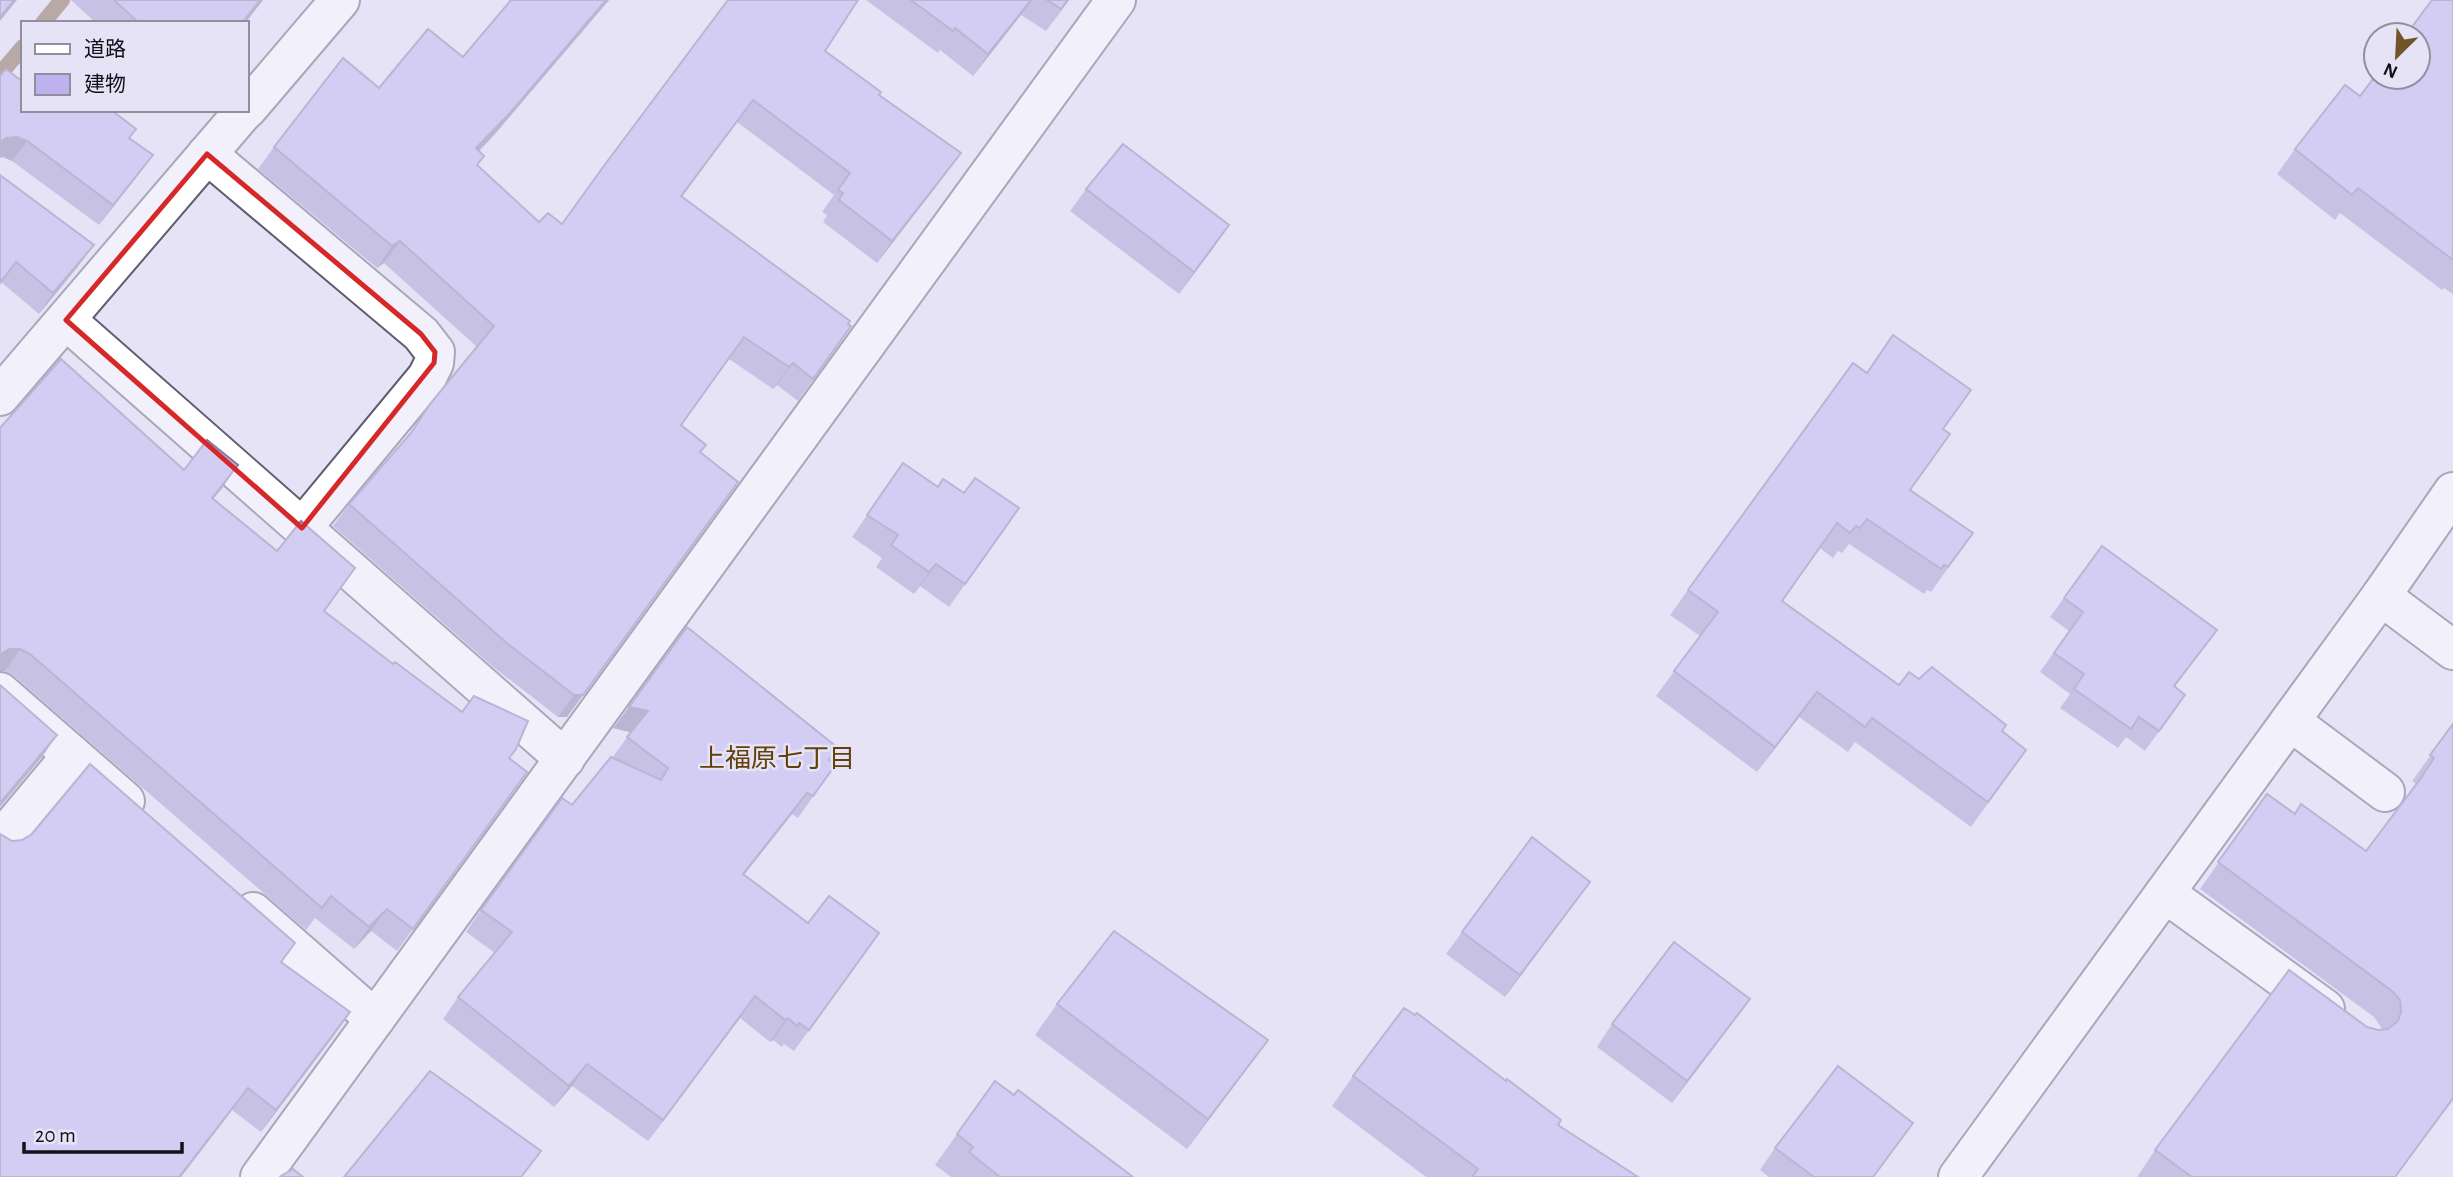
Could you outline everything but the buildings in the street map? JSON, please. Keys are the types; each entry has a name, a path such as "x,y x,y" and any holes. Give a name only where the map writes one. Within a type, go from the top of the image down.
{"street":[{"path":"248,107 340,0"},
{"path":"260,1177 1116,0"},
{"path":"0,396 243,112"},
{"path":"207,154 421,334 435,352 434,363 427,377 302,528"},
{"path":"82,240 113,263"},
{"path":"66,320 565,759"},
{"path":"1958,1177 2381,596 2453,492"},
{"path":"2381,596 2453,650"},
{"path":"0,692 156,828"},
{"path":"2290,721 2385,792"},
{"path":"0,841 72,755"},
{"path":"229,891 375,1019"},
{"path":"2165,893 2350,1027"}],"highlighted area":[{"path":"207,154 421,334 435,352 434,363 302,528 66,320"}],"waterway":[{"path":"45,21 62,0"},
{"path":"0,74 21,49"}],"district":[{"name":"上福原七丁目","path":"777,758"}]}
